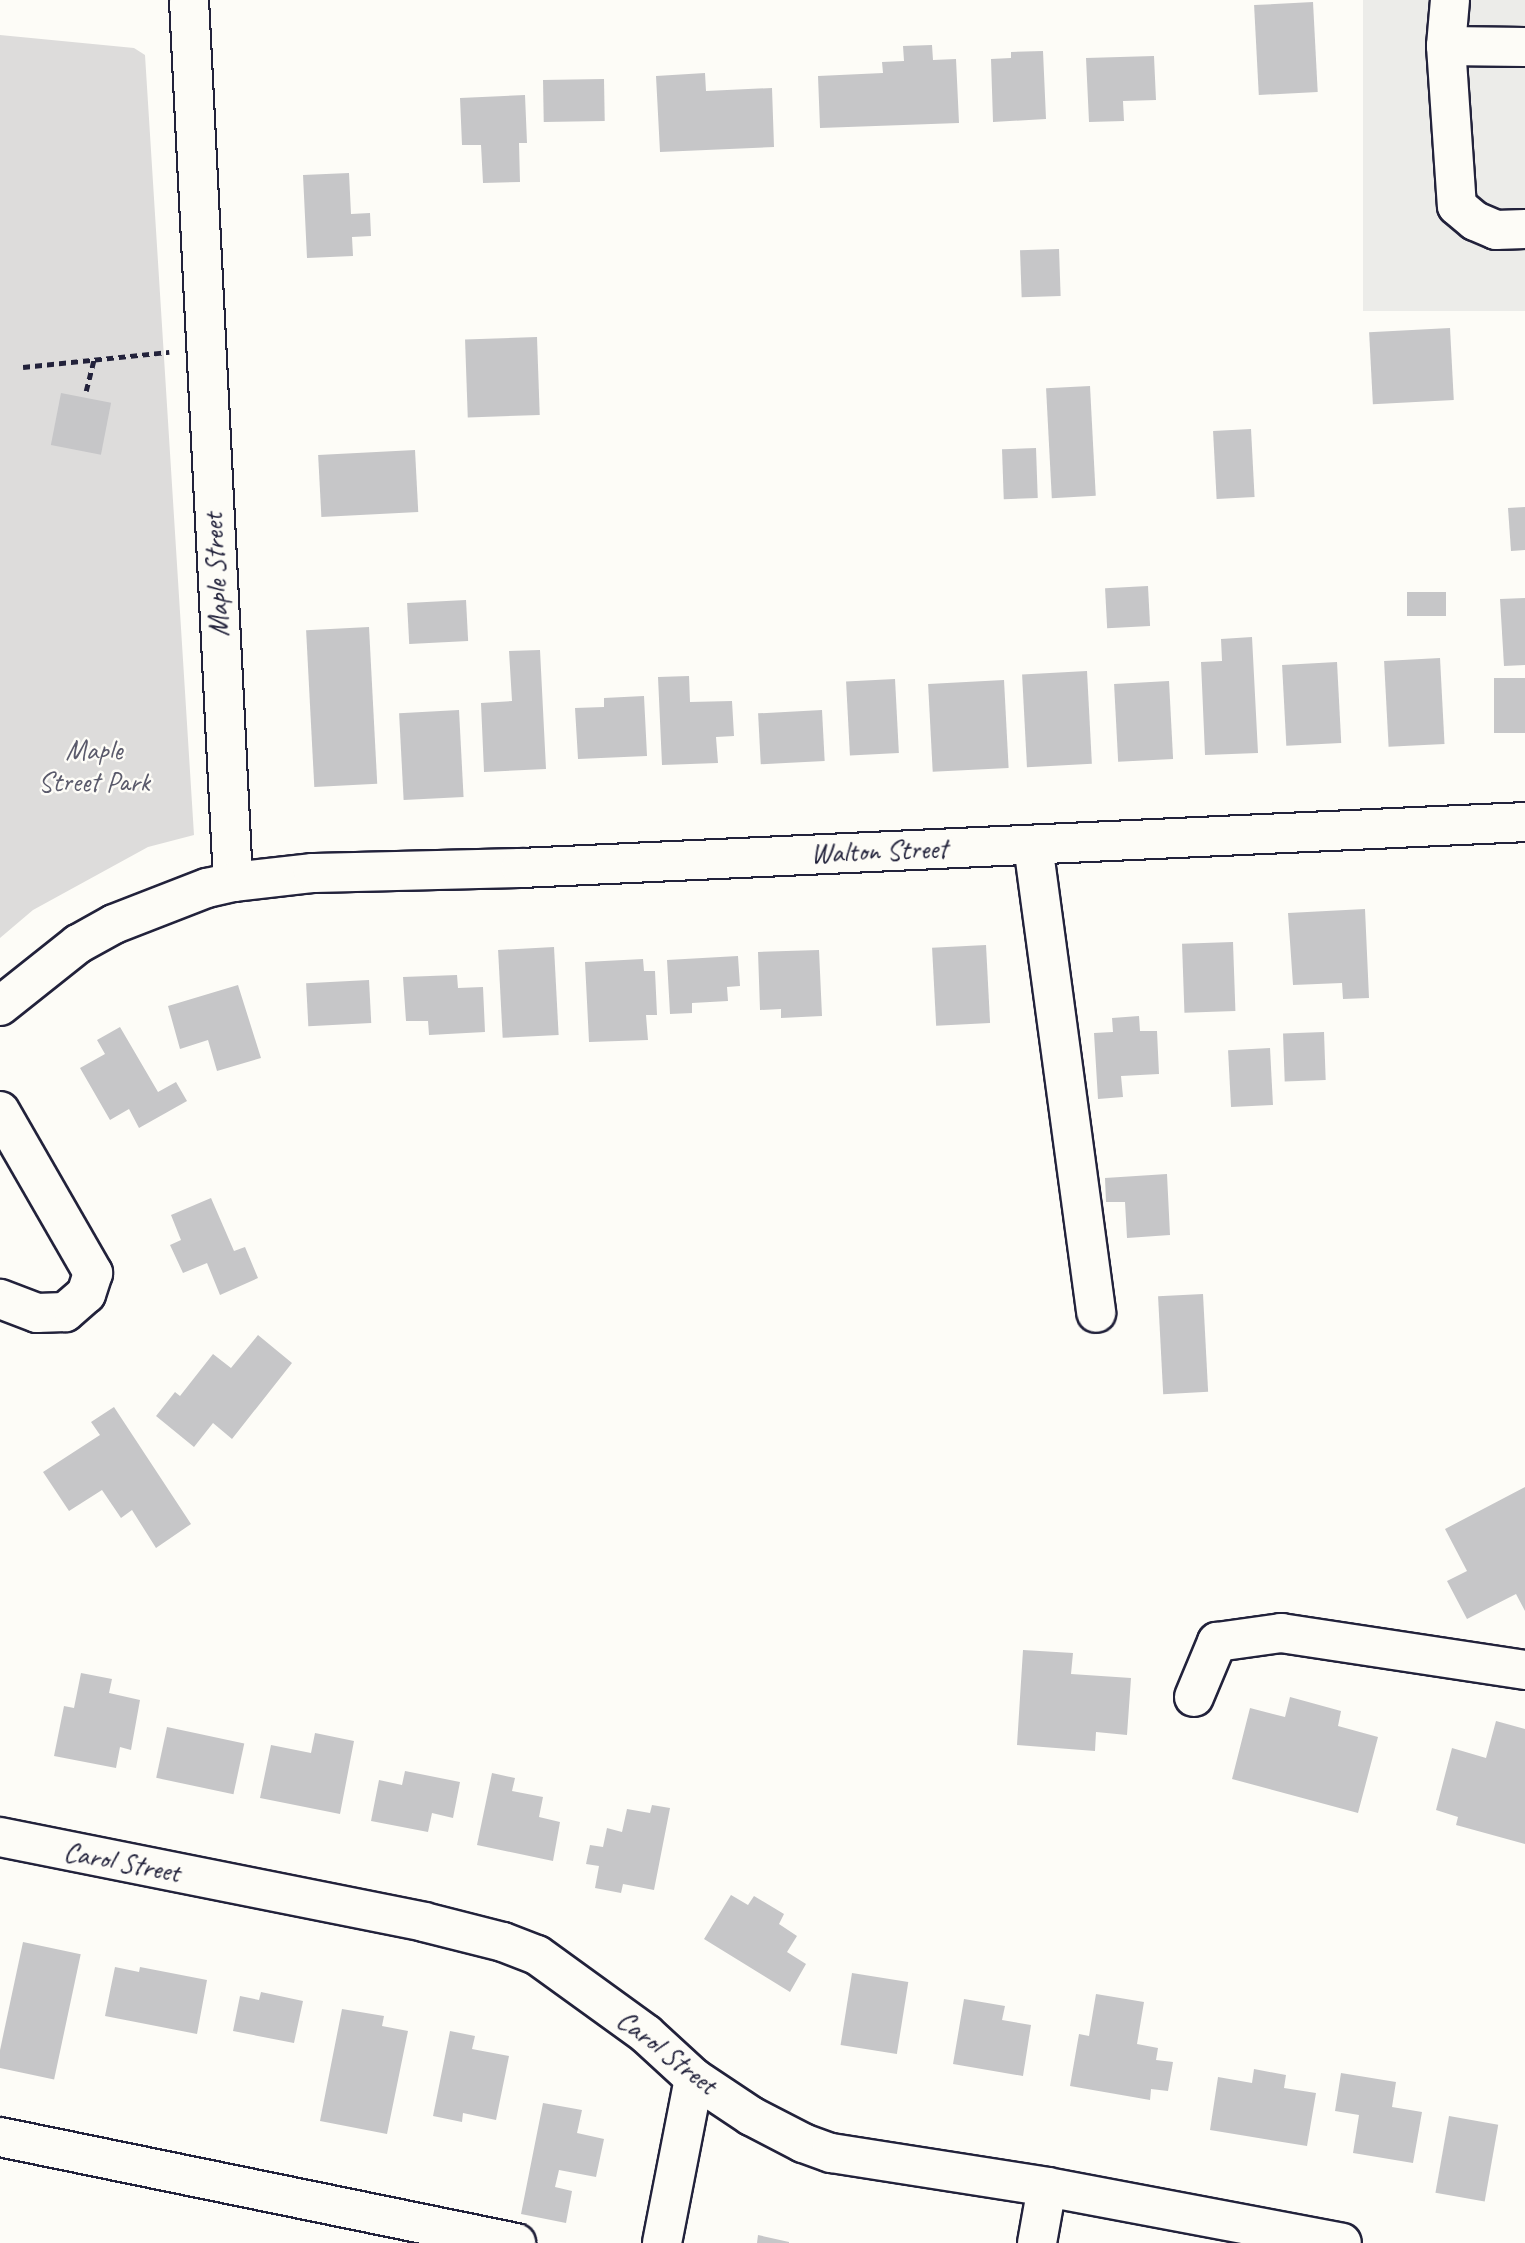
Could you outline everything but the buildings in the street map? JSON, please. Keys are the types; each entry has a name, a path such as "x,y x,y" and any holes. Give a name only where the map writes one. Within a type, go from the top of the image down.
{"street":[{"name":"Maple Street","path":"189,0 233,882"},
{"path":"1450,0 1446,46 1457,206 1475,221 1496,230 1525,229"},
{"path":"1446,46 1525,47"},
{"name":"Walton Street","path":"233,882 313,873 521,868 1525,822"},
{"path":"1033,845 1096,1312"},
{"path":"0,1006 78,944 114,924 207,888 233,882"},
{"path":"0,1111 93,1273 86,1294 65,1312 37,1313 0,1299"},
{"path":"1194,1697 1217,1642 1281,1633 1525,1670"},
{"name":"Carol Street","path":"0,1837 424,1922 503,1942 537,1955 646,2034 694,2078 751,2116 803,2143 831,2153 1046,2187 1342,2243"},
{"path":"662,2243 694,2078"},
{"path":"0,2137 516,2243"},
{"path":"1037,2243 1046,2187"}],"path":[{"path":"23,367 169,352"},
{"path":"86,391 94,360"}],"shaded area":[{"path":"1363,0 1525,0 1525,311 1363,311"}],"green space":[{"name":"Maple Street Park","path":"0,35 134,48 145,55 194,835 148,847 33,910 0,938"}]}
